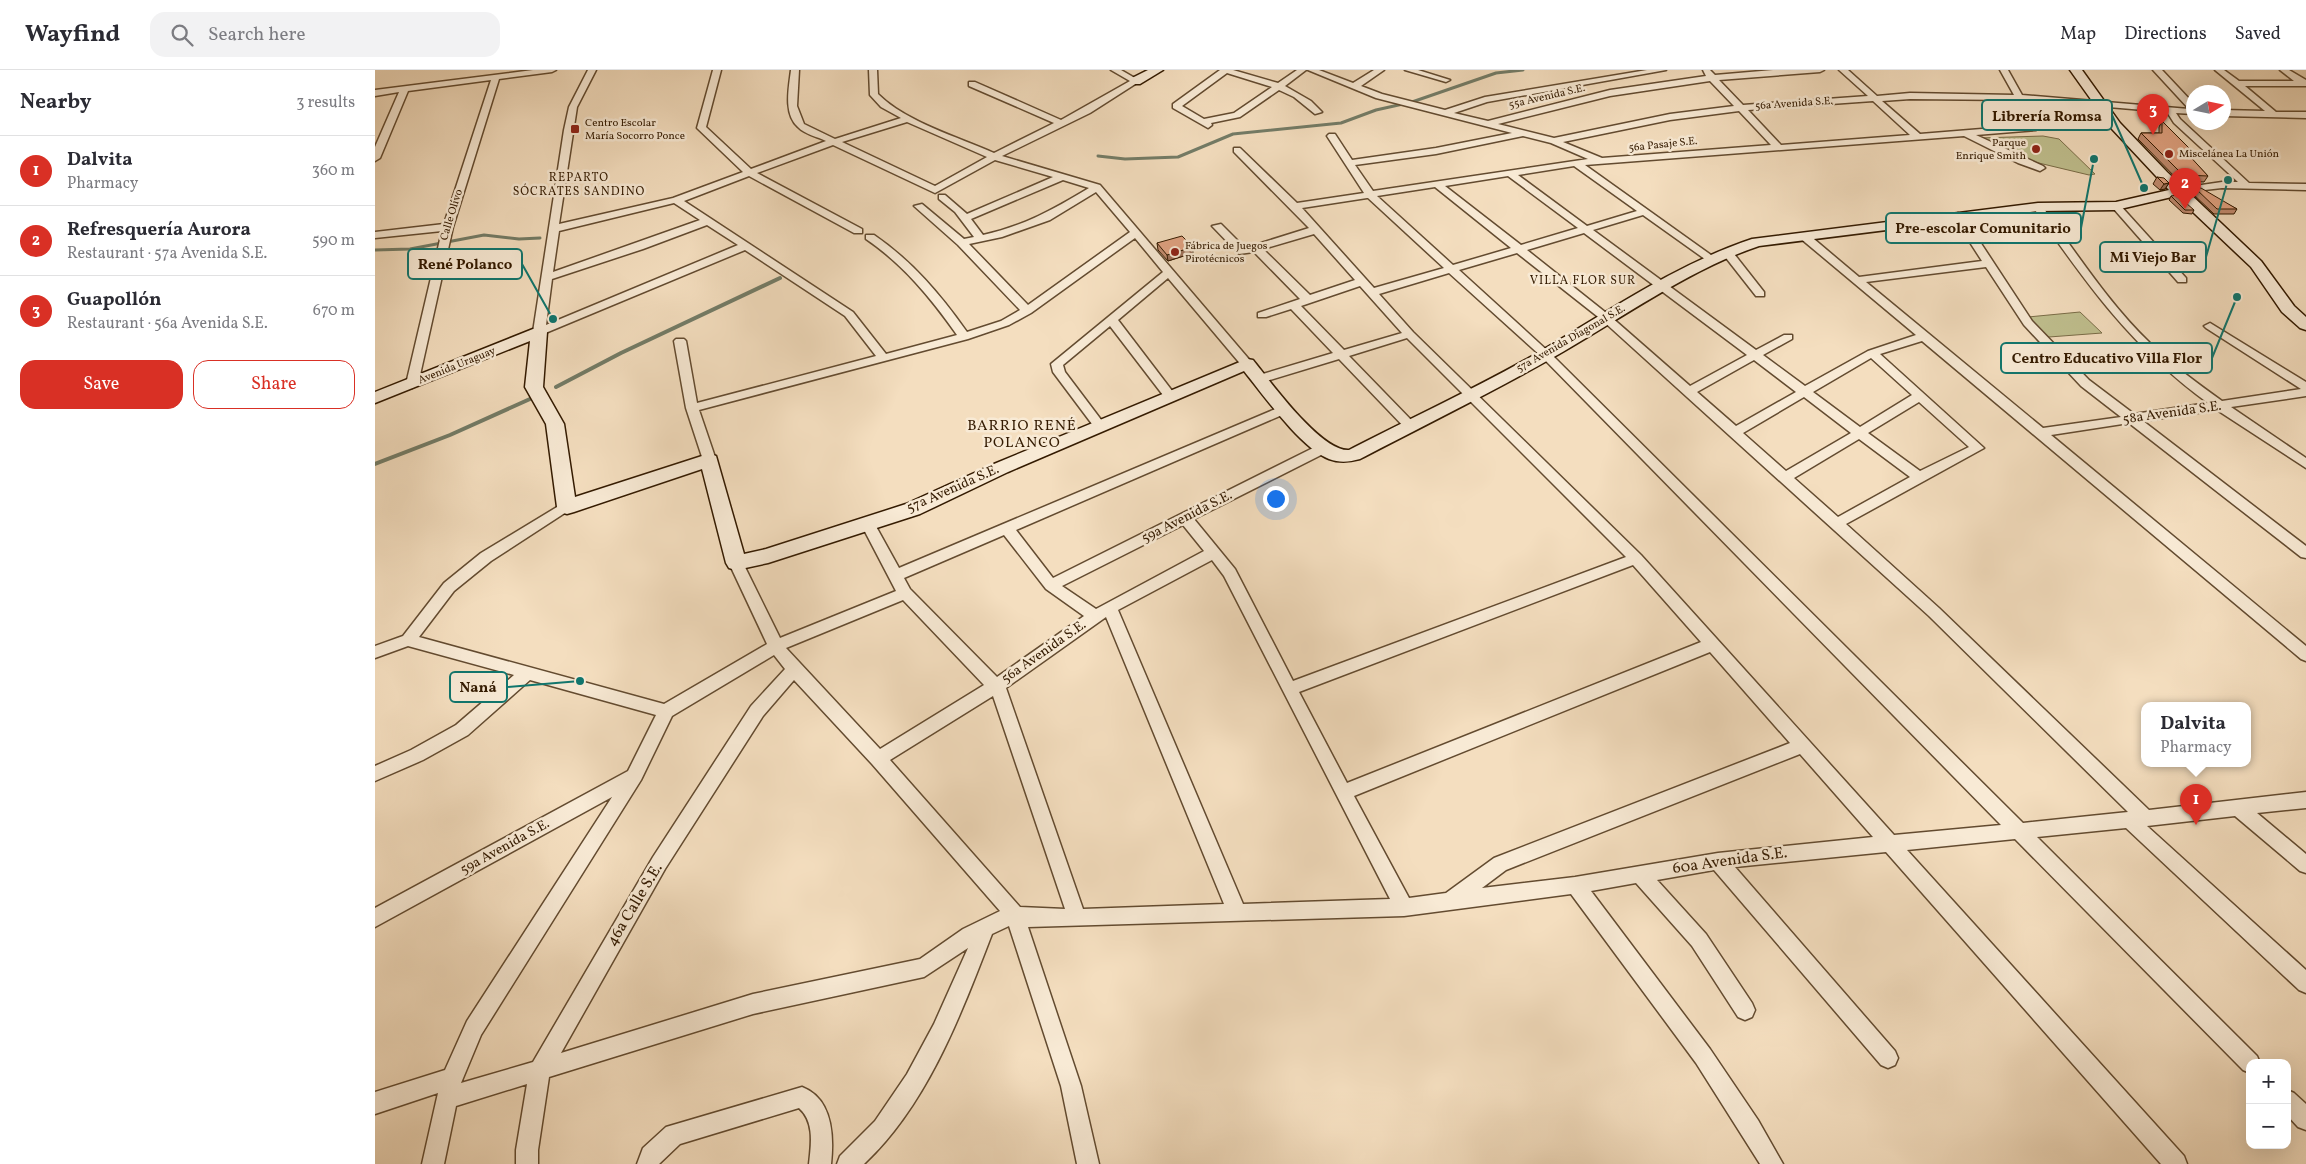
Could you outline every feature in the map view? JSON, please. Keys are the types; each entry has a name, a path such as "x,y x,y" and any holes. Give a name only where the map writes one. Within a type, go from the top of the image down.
{"street":[{"path":"375,93 552,70"},
{"path":"567,507 555,424 534,387 539,332 553,229 573,107 593,70"},
{"path":"717,70 701,128 748,172 858,231"},
{"path":"795,70 791,109 794,118 801,126 935,190 995,157 1087,111 1135,81 1157,70"},
{"path":"873,70 874,95 884,105 908,119 995,157 1097,187 1285,409 1323,448"},
{"path":"1115,70 1135,81"},
{"path":"1303,70 1280,85 1237,115 1205,124 1176,106 1225,70 1280,85 1306,99 1318,112"},
{"path":"1312,70 1353,88 1554,141 1601,162"},
{"path":"1353,88 1380,70"},
{"path":"1409,70 1446,80"},
{"path":"1445,113 1485,100 1662,70"},
{"name":"55a Avenida S.E.","path":"1488,124 1582,100 1708,73 1820,70"},
{"path":"1843,70 1917,136"},
{"path":"2004,70 2019,98"},
{"path":"2076,70 2121,132 2162,176 2181,191 2255,264 2288,309 2306,325"},
{"path":"2157,70 2186,101"},
{"path":"2219,70 2274,114"},
{"path":"2284,70 2305,83"},
{"path":"1708,73 1739,108 1777,146"},
{"name":"Calle Olivo","path":"412,384 448,227 496,77"},
{"path":"2237,84 2305,83"},
{"path":"972,84 1061,124"},
{"path":"375,158 405,89"},
{"name":"56a Avenida S.E.","path":"1554,141 1670,117 1739,108 1941,95 2037,98 2186,111"},
{"name":"56a Pasaje S.E.","path":"1295,206 1371,196 1576,163 1777,146 2029,129 2035,125 2019,98"},
{"path":"2170,110 2177,121 2247,186"},
{"path":"2231,112 2306,115"},
{"path":"553,229 676,200 833,142 908,119"},
{"path":"375,125 390,123"},
{"path":"1349,163 1436,151 1526,133"},
{"path":"1964,133 2021,161 2040,168"},
{"path":"1331,136 1371,196 1546,356 2246,1059"},
{"path":"1237,150 1295,206 1315,230 1374,292 1409,334 1472,394 1636,559 1887,843 2176,1164"},
{"path":"1576,163 1713,260"},
{"path":"1511,174 1753,356 1919,477"},
{"path":"965,218 1064,176"},
{"path":"1438,185 1606,318 1934,612 2137,819 2306,983"},
{"path":"1804,236 2038,207 2116,206 2181,191 2214,186 2306,187"},
{"path":"962,243 1046,218 1097,187"},
{"path":"942,197 965,218 980,239"},
{"path":"676,200 849,314 882,357"},
{"path":"919,206 962,243 1027,311"},
{"path":"2116,206 2182,280"},
{"path":"2038,207 2120,318 2144,344 2160,359 2222,406 2306,464"},
{"path":"1374,292 1586,231 1644,212"},
{"path":"1958,216 2028,324 2085,383 2306,553"},
{"path":"547,277 639,247 708,221"},
{"path":"1217,226 1243,252 1315,230"},
{"path":"375,235 448,227"},
{"path":"692,408 964,337 1005,323 1027,311 1137,232"},
{"path":"1804,236 2306,655"},
{"name":"57a Avenida Diagonal S.E.","path":"1323,448 1333,454 1343,456 1368,449 1546,356 1606,318 1727,252 1757,242 1804,236"},
{"path":"870,237 895,252 927,285 964,337"},
{"path":"539,332 747,245"},
{"path":"1257,249 1308,300"},
{"path":"1727,252 1759,294"},
{"path":"1858,280 1990,263"},
{"path":"1099,425 1059,372 1057,364 1169,272"},
{"path":"1262,315 1364,281"},
{"path":"1293,304 1411,427"},
{"path":"1111,319 1170,396"},
{"path":"2210,326 2306,387"},
{"name":"Avenida Uraguay","path":"375,398 539,332"},
{"path":"1260,379 1409,334"},
{"path":"1735,432 1872,353 1925,336"},
{"path":"1687,392 1788,337"},
{"path":"680,341 692,408 709,460 736,563 777,646 794,669 878,759 1014,914 1071,1086 1088,1164"},
{"path":"1836,524 1919,477 1978,448 1872,353"},
{"name":"57a Avenida S.E.","path":"736,563 768,556 868,524 942,497 1001,468 1099,425 1247,364"},
{"name":"58a Avenida S.E.","path":"2039,433 2306,392"},
{"path":"1785,478 1857,432 1920,396"},
{"path":"895,576 1008,530 1285,409"},
{"name":"59a Avenida S.E.","path":"1051,586 1323,448"},
{"path":"375,652 408,640 449,587 486,557 567,507 709,460"},
{"path":"1185,518 1215,552 1230,573 1404,907"},
{"path":"868,524 905,593 999,690 1077,918"},
{"path":"1008,530 1051,586 1095,616"},
{"name":"56a Avenida S.E.","path":"878,759 995,686 1095,616 1215,552"},
{"path":"1289,689 1636,559"},
{"path":"433,1164 452,1078 474,1028 635,775 666,711 777,646 905,593"},
{"path":"1110,608 1237,912"},
{"path":"408,640 666,711"},
{"path":"1344,792 1713,644"},
{"name":"46a Calle S.E.","path":"527,1164 527,1150 540,1069 659,863 757,711 794,669"},
{"path":"375,774 417,755 462,730 529,672"},
{"path":"1451,900 1500,864 1801,746"},
{"name":"59a Avenida S.E.","path":"375,918 635,775"},
{"name":"60a Avenida S.E.","path":"1014,914 1025,918 1077,918 1404,907 1575,885 1718,861 2306,800"},
{"path":"2238,808 2306,866"},
{"path":"1718,861 1887,1058"},
{"path":"1640,874 1699,940 1745,1010"},
{"path":"1575,885 1697,1047 1740,1110 1771,1164"},
{"path":"448,1098 753,1004 924,968 969,935 1014,914"},
{"path":"848,1164 882,1130 915,1081 951,1015 987,926"},
{"path":"375,1103 452,1078"},
{"path":"648,1164 651,1156 674,1135 802,1097 811,1103 819,1116 820,1164"},
{"path":"2291,1104 2306,1119"}],"green space":[{"name":"Parque Enrique Smith","path":"2043,136 2059,139 2095,174 2089,175 2022,159 1979,138"},
{"path":"2080,312 2102,333 2049,337 2028,317"}],"building":[{"path":"2162,121 2193,152 2186,152 2208,176 2183,175 2141,133 2162,133"},
{"path":"2157,177 2164,178 2169,183 2164,184"},
{"path":"2195,188 2201,188 2237,209 2217,209"},
{"path":"2177,195 2194,210 2185,210 2171,196"},
{"path":"1182,236 1193,247 1167,255 1157,243"}],"waterway":[{"path":"1098,156 1125,159 1178,157 1233,134 1341,123 1376,110 1412,102 1496,73 1523,70"},
{"path":"375,250 410,249 484,235 519,239 540,238"},
{"path":"556,387 621,353 780,278"},
{"path":"375,464 450,435 530,399"}],"place":[{"name":"Centro Escolar María Socorro Ponce","path":"575,129"},
{"name":"Guapollón","path":"2153,135"},
{"name":"Parque Enrique Smith","path":"2036,149"},
{"name":"Miscelánea La Unión","path":"2169,154"},
{"name":"Pre-escolar Comunitario","path":"2094,159"},
{"name":"Mi Viejo Bar","path":"2228,180"},
{"name":"Librería Romsa","path":"2144,188"},
{"name":"Refresquería Aurora","path":"2185,209"},
{"name":"Fábrica de Juegos Pirotécnicos","path":"1175,252"},
{"name":"Centro Educativo Villa Flor","path":"2237,297"},
{"name":"René Polanco","path":"553,319"},
{"name":"Naná","path":"580,681"},
{"name":"Dalvita","path":"2196,825"}],"district":[{"name":"REPARTO SÓCRATES SANDINO","path":"579,185"},
{"name":"VILLA FLOR SUR","path":"1583,281"},
{"name":"BARRIO RENÉ POLANCO","path":"1022,434"}]}
